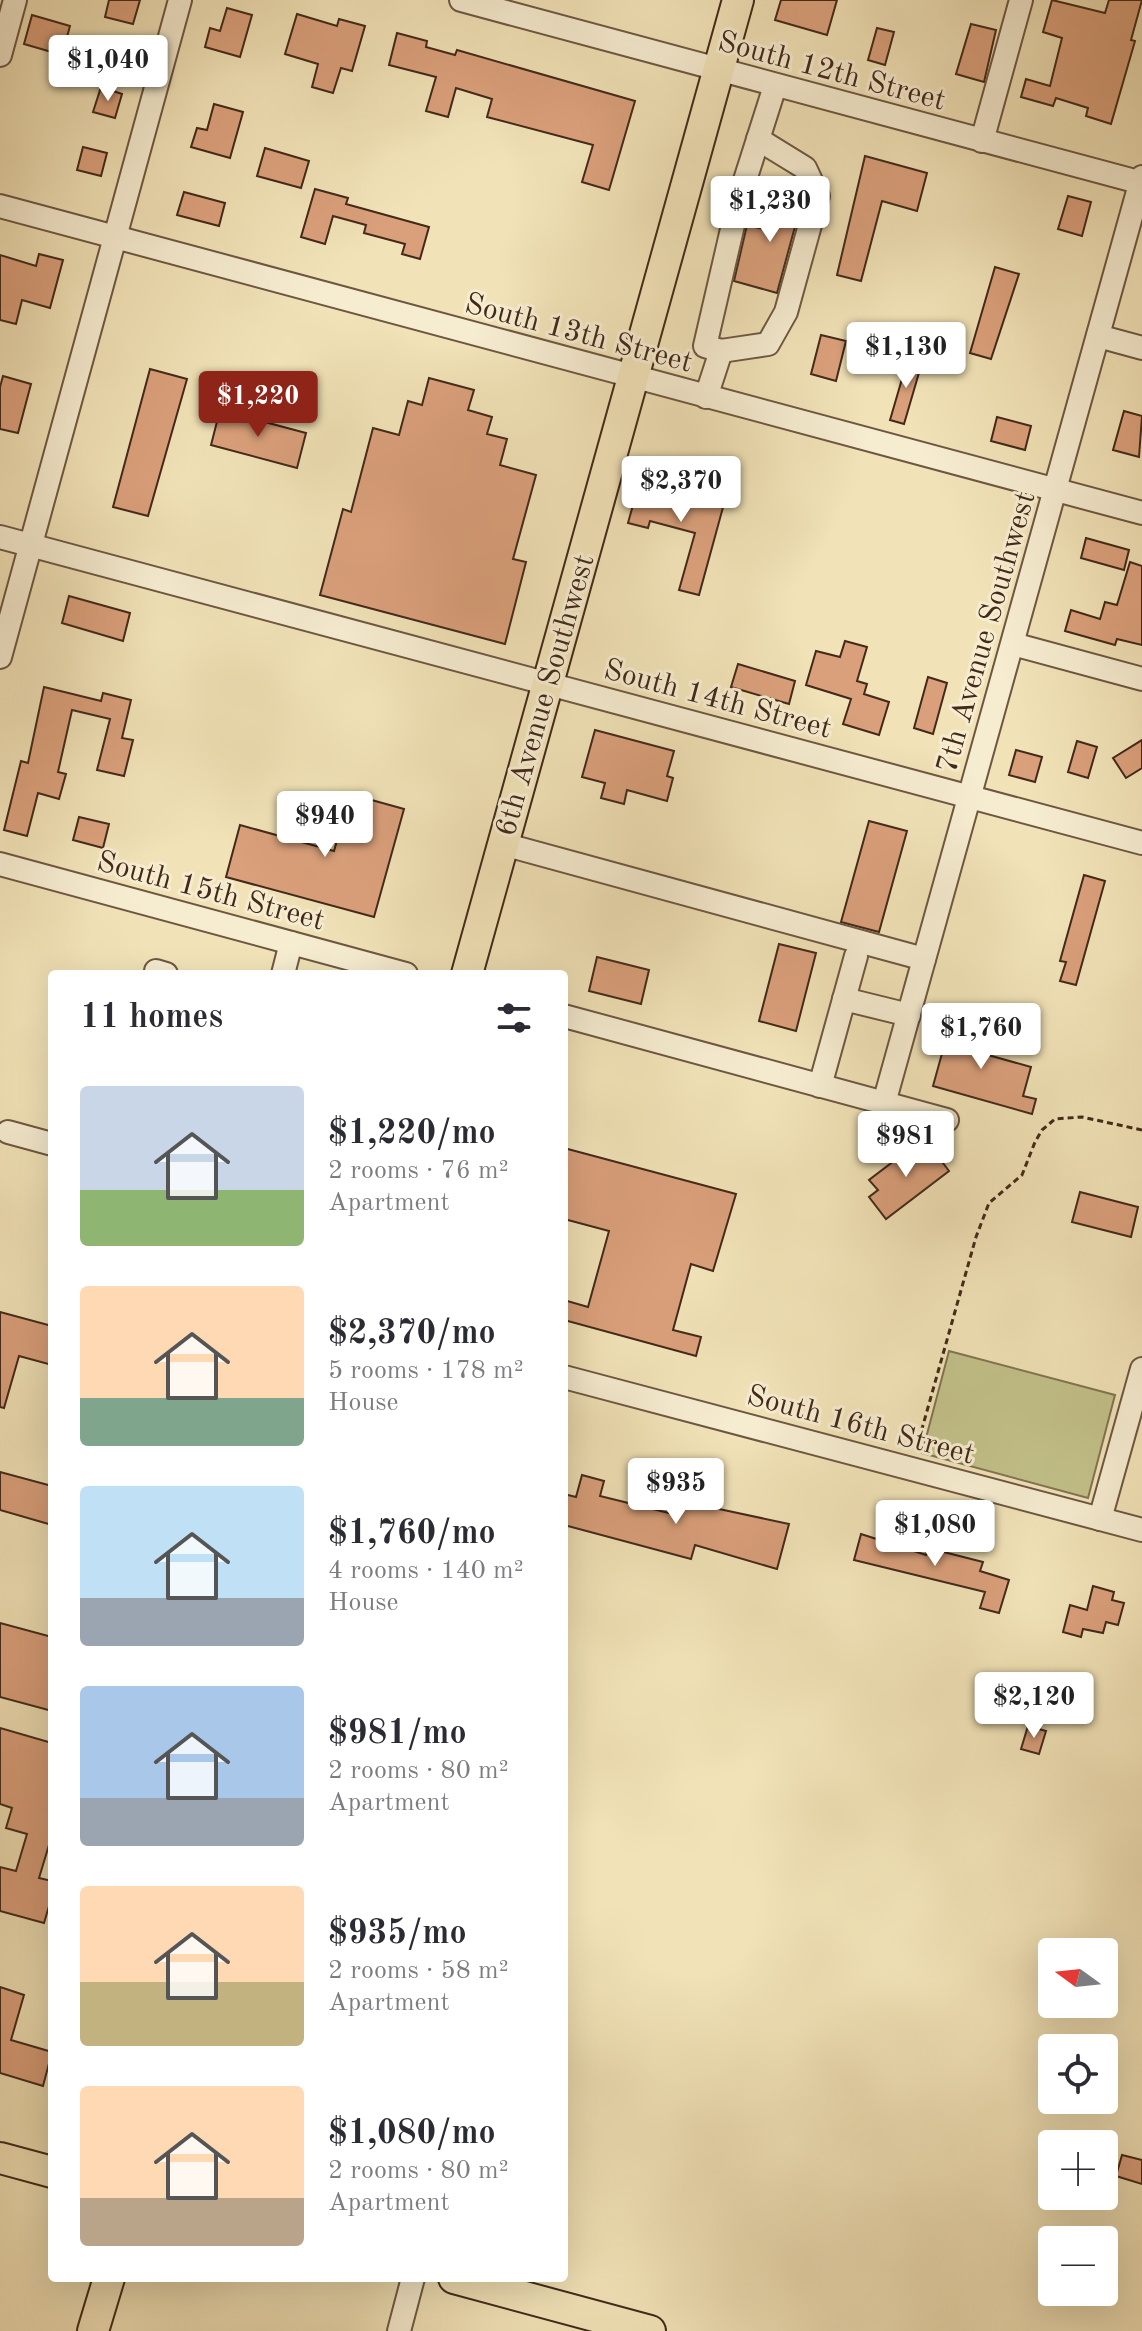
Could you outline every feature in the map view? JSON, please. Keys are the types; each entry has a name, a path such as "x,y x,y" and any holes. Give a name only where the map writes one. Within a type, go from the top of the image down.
{"highway":[{"name":"6th Avenue Southwest","path":"468,970 738,0"},
{"path":"0,2158 48,2171"},
{"path":"93,2331 108,2282"},
{"path":"469,2282 650,2331"}],"street":[{"path":"0,55 15,0"},
{"path":"0,657 180,0"},
{"name":"South 12th Street","path":"461,0 1141,181"},
{"path":"982,141 1021,0"},
{"path":"758,139 805,168 818,196 786,312 768,344 721,351 705,346 739,199 758,139 775,86"},
{"name":"7th Avenue Southwest","path":"884,1103 1141,181"},
{"name":"South 13th Street","path":"0,206 1142,513"},
{"path":"1098,336 1142,348"},
{"path":"706,397 721,351"},
{"name":"South 14th Street","path":"0,537 1142,843"},
{"path":"1013,644 1142,679"},
{"path":"503,844 924,959"},
{"name":"South 15th Street","path":"0,864 379,970"},
{"path":"284,970 291,943"},
{"path":"820,1086 856,956"},
{"path":"844,999 909,1015"},
{"path":"568,1017 947,1120"},
{"path":"8,1132 48,1143"},
{"path":"1100,1519 1142,1369"},
{"name":"South 16th Street","path":"568,1378 1142,1530"},
{"path":"399,2331 412,2282"}],"path":[{"path":"911,1468 976,1237 989,1203 1022,1175 1042,1130 1055,1119 1082,1117 1142,1130"}],"shaded area":[{"path":"949,1351 1115,1395 1088,1498 922,1453"}],"building":[{"path":"109,0 140,0 133,24 105,17"},
{"path":"781,0 837,0 827,35 775,20"},
{"path":"1052,0 1105,13 1109,0 1142,0 1131,40 1135,41 1111,124 1086,116 1088,108 1056,98 1053,106 1021,97 1026,79 1050,86 1062,38 1043,32"},
{"path":"227,8 252,15 240,57 205,47 210,28 220,31"},
{"path":"297,14 337,26 339,19 365,26 352,71 341,68 333,93 312,87 318,64 285,54"},
{"path":"32,15 70,26 62,55 24,44"},
{"path":"971,24 996,30 984,82 956,74"},
{"path":"877,28 894,32 885,65 868,60"},
{"path":"397,33 427,41 426,47 455,55 457,50 635,101 609,190 582,182 593,145 487,117 492,99 456,88 448,117 426,111 436,77 389,65"},
{"path":"101,87 122,94 115,118 93,112"},
{"path":"214,104 243,112 230,158 191,147 197,128 207,130"},
{"path":"83,147 107,153 101,176 77,170"},
{"path":"265,148 309,161 301,188 257,176"},
{"path":"865,156 927,173 917,211 882,201 861,281 837,275"},
{"path":"780,185 800,191 803,197 777,293 734,281 747,225 767,230"},
{"path":"315,189 348,198 346,204 429,227 420,259 402,254 405,244 364,233 366,225 333,216 325,244 301,237"},
{"path":"184,192 225,203 219,226 177,215"},
{"path":"1068,196 1091,202 1082,236 1058,229"},
{"path":"39,254 63,260 50,308 22,300 16,324 0,320 0,255 36,266"},
{"path":"995,267 1019,274 991,359 970,353"},
{"path":"821,335 846,341 836,381 811,374"},
{"path":"909,355 923,359 904,424 890,420"},
{"path":"150,369 187,379 148,516 113,507"},
{"path":"3,376 31,384 18,433 0,429"},
{"path":"429,378 474,390 468,410 492,417 487,434 507,439 500,465 536,475 513,559 526,562 505,644 320,595 343,509 351,512 373,428 399,435 408,401 422,405"},
{"path":"220,410 306,433 297,468 211,445"},
{"path":"1124,411 1142,416 1139,457 1113,450"},
{"path":"997,417 1031,426 1025,450 991,441"},
{"path":"641,476 661,481 659,488 704,501 706,494 725,500 699,595 679,590 695,533 650,521 648,528 628,523"},
{"path":"1086,538 1129,550 1124,570 1081,558"},
{"path":"1130,562 1142,566 1142,645 1117,639 1115,645 1065,631 1071,610 1100,619 1105,602 1117,605"},
{"path":"69,596 130,613 123,641 62,623"},
{"path":"845,641 867,647 857,681 867,684 864,694 889,702 879,735 843,724 851,699 806,685 816,651 840,657"},
{"path":"738,664 795,681 789,704 731,687"},
{"path":"928,677 947,683 933,734 914,728"},
{"path":"44,687 101,701 103,693 131,700 122,738 133,740 124,776 97,770 110,719 72,710 58,772 66,774 59,799 38,793 27,836 4,830 21,761 28,763"},
{"path":"595,730 674,751 667,776 673,778 667,801 627,790 624,804 601,798 605,783 582,777"},
{"path":"1142,740 1142,768 1126,778 1113,758"},
{"path":"1077,741 1097,747 1088,778 1068,772"},
{"path":"1016,750 1042,757 1035,782 1009,775"},
{"path":"350,794 404,809 374,917 226,877 240,825 334,851"},
{"path":"79,817 109,824 103,848 73,840"},
{"path":"869,821 907,831 879,932 841,922"},
{"path":"1084,875 1105,881 1076,985 1060,981 1066,962 1060,961"},
{"path":"779,944 816,953 796,1031 759,1021"},
{"path":"597,957 649,970 641,1004 589,991"},
{"path":"954,1010 972,1015 963,1048 1031,1067 1023,1096 1036,1099 1032,1114 933,1086"},
{"path":"919,1142 928,1154 933,1150 949,1171 886,1219 869,1197 878,1190 869,1180"},
{"path":"568,1149 736,1194 713,1271 691,1264 673,1330 701,1337 696,1356 568,1321 568,1301 588,1307 609,1231 568,1220"},
{"path":"1080,1192 1138,1207 1131,1237 1072,1222"},
{"path":"0,1312 48,1325 48,1364 19,1356 4,1408 0,1407"},
{"path":"0,1472 48,1485 48,1524 0,1510"},
{"path":"582,1475 604,1481 600,1496 677,1515 684,1488 708,1494 705,1506 789,1524 777,1569 695,1545 691,1559 568,1526 568,1495 576,1497"},
{"path":"861,1534 926,1555 928,1548 983,1562 980,1571 1009,1580 999,1613 980,1608 985,1592 854,1560"},
{"path":"1093,1586 1114,1592 1112,1600 1124,1603 1118,1625 1106,1622 1103,1633 1083,1629 1081,1637 1063,1632 1070,1605 1087,1610"},
{"path":"0,1623 48,1636 48,1710 0,1697"},
{"path":"1028,1726 1046,1731 1039,1754 1021,1749"},
{"path":"0,1728 48,1742 48,1848 39,1878 48,1880 48,1910 44,1923 0,1911 0,1867 16,1871 27,1834 6,1828 12,1808 0,1804"},
{"path":"0,1987 24,1995 11,2040 48,2051 48,2067 43,2086 0,2073"},
{"path":"1122,2155 1142,2160 1142,2184 1118,2177"}]}
